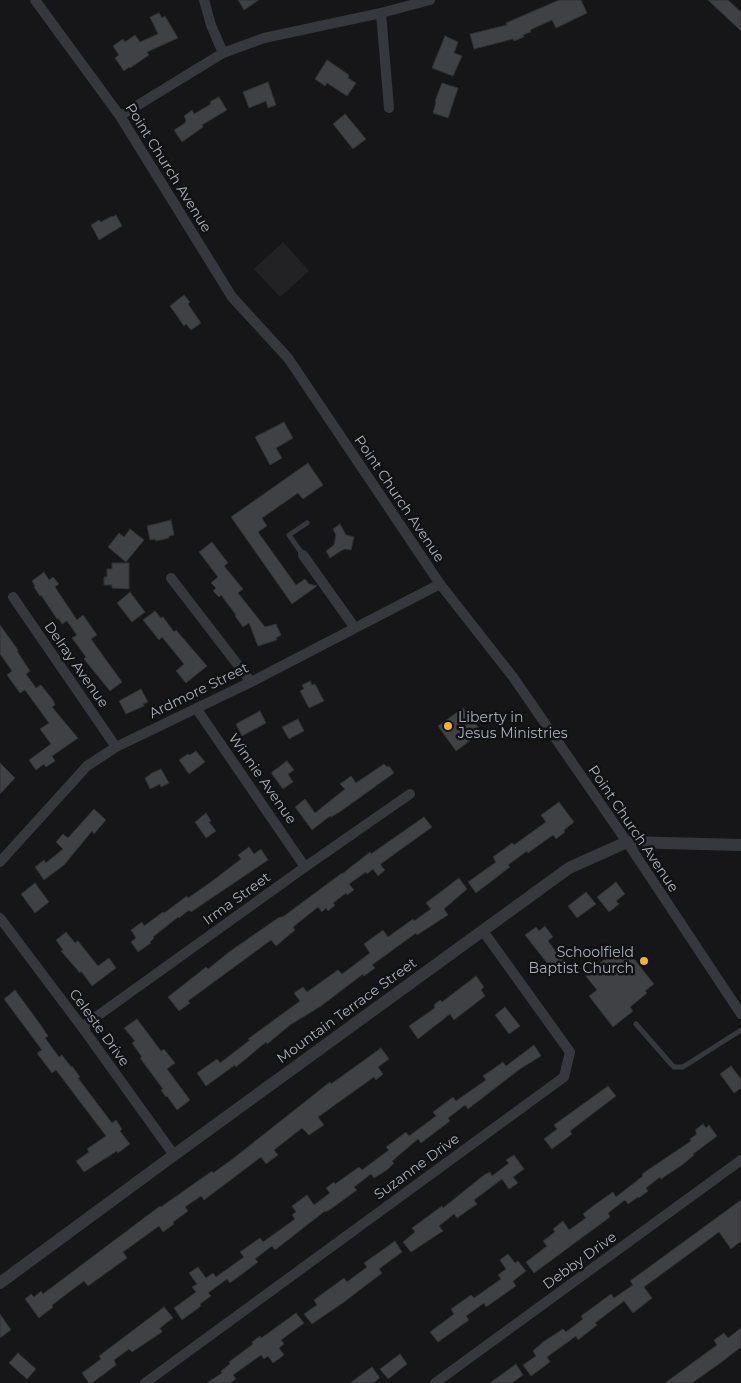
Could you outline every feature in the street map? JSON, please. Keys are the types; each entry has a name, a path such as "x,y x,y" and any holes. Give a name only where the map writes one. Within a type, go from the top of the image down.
{"street":[{"name":"Point Church Avenue","path":"35,0 120,116 232,297 288,358 440,584 513,677 627,842 741,1014"},
{"path":"204,0 211,25 223,53"},
{"path":"120,116 223,53 264,38 381,13 430,0"},
{"path":"381,13 389,108"},
{"path":"304,555 355,628"},
{"path":"171,578 252,682"},
{"name":"Ardmore Street","path":"1,857 87,766 116,747 252,682 440,584"},
{"name":"Delray Avenue","path":"13,597 116,747"},
{"name":"Winnie Avenue","path":"196,708 305,867"},
{"name":"Irma Street","path":"82,1027 410,794"},
{"name":"Mountain Terrace Street","path":"0,1283 569,868 627,842 741,845"},
{"name":"Celeste Drive","path":"0,918 82,1027 174,1155"},
{"name":"Suzanne Drive","path":"145,1383 564,1077 570,1052 483,931"},
{"name":"Debby Drive","path":"435,1383 741,1160"}],"lane":[{"path":"304,555 289,535 307,523"},
{"path":"636,1024 671,1064 683,1067 741,1030"}],"shaded area":[{"path":"283,242 309,271 280,297 254,269"}],"building":[{"path":"238,0 259,0 244,10"},
{"path":"559,0 581,0 587,13 556,28 552,20 530,30 531,32 523,35 524,37 514,41 513,39 474,49 470,34 507,25 506,23"},
{"path":"708,0 728,0 741,12 741,31"},
{"path":"159,13 162,18 165,16 178,38 147,52 149,55 124,71 115,58 119,55 113,46 123,39 125,42 135,35 140,42 158,34 150,17"},
{"path":"445,36 458,42 454,53 462,56 453,76 432,68"},
{"path":"327,60 349,75 348,78 356,83 347,96 327,83 325,86 315,79"},
{"path":"268,82 276,105 268,108 266,101 249,108 243,92"},
{"path":"442,83 458,88 448,118 433,113 435,101"},
{"path":"219,97 227,110 202,125 203,127 182,142 174,130 185,123 184,116 192,110 194,114"},
{"path":"345,114 366,139 353,149 333,124"},
{"path":"116,215 122,226 99,240 91,225 99,220 101,222"},
{"path":"184,295 201,323 191,330 186,324 184,326 170,306"},
{"path":"284,422 293,438 276,448 282,458 270,465 255,437"},
{"path":"308,463 323,485 303,499 298,493 262,518 267,526 258,532 296,585 305,579 309,584 317,586 292,604 231,517"},
{"path":"171,520 174,535 156,541 155,539 150,540 147,526"},
{"path":"340,524 346,535 354,537 351,550 344,549 330,558 326,551 334,545 336,535 333,529"},
{"path":"130,529 144,540 126,562 108,547 119,533 124,537"},
{"path":"212,542 228,563 224,566 243,589 238,593 265,627 276,624 281,635 276,638 277,640 258,646 249,623 243,627 221,595 219,597 213,591 216,588 211,583 218,577 199,552"},
{"path":"112,563 129,563 129,589 112,588 112,585 104,585 104,577 107,577 107,569 112,569"},
{"path":"44,572 49,580 53,577 59,584 55,587 77,620 83,615 97,635 91,639 122,682 110,691 84,659 86,657 72,638 77,635 67,621 62,624 57,619 34,587 32,581"},
{"path":"130,592 145,612 132,622 117,603"},
{"path":"155,611 161,618 163,617 174,632 176,630 207,666 186,683 176,671 184,664 162,637 159,640 143,620"},
{"path":"0,625 30,671 26,674 36,688 41,685 53,700 55,705 52,707 78,738 52,756 55,761 46,767 44,764 36,770 29,760 51,744 40,729 49,723 25,690 20,693 7,675 12,671 0,654"},
{"path":"310,681 312,685 315,684 324,701 309,708 300,691 304,689 302,685"},
{"path":"141,689 148,702 143,704 144,706 126,714 119,701"},
{"path":"463,708 482,732 456,751 438,726"},
{"path":"260,711 266,723 242,736 236,724"},
{"path":"298,719 304,731 289,739 282,727"},
{"path":"196,751 205,762 189,774 179,760"},
{"path":"287,761 294,770 288,774 293,782 283,789 272,772"},
{"path":"0,763 15,778 0,794"},
{"path":"384,764 387,767 389,766 394,773 312,830 295,807 305,799 315,813 345,789 340,784 351,776 356,783"},
{"path":"161,769 169,783 161,787 160,784 150,789 145,778"},
{"path":"559,802 574,822 564,830 565,832 556,839 553,835 528,853 527,851 508,865 510,867 476,893 468,882 496,862 493,857 512,843 514,845 546,822 541,815"},
{"path":"94,809 106,820 94,834 92,831 64,865 44,880 35,867 44,860 46,863 63,849 56,842 63,834 68,838"},
{"path":"206,813 211,821 209,822 216,831 206,838 195,822"},
{"path":"424,817 432,827 380,864 385,870 378,876 373,869 367,874 366,872 349,884 354,890 347,895 346,893 333,903 335,905 328,911 326,908 322,912 318,907 293,927 295,930 276,946 271,940 188,1001 190,1003 179,1011 168,997 206,967 208,969 229,952 278,918 284,916 370,852 371,854"},
{"path":"249,847 254,854 261,849 268,860 191,912 189,910 178,917 153,937 151,943 138,952 131,942 136,938 131,930 142,922 144,926 211,882 241,859 238,855"},
{"path":"459,878 467,889 444,909 448,915 417,935 416,933 372,965 375,968 364,976 363,974 321,1006 290,1025 267,1044 266,1042 236,1067 235,1065 206,1086 197,1073 217,1059 220,1063 250,1040 248,1039 300,1001 294,993 303,987 307,992 338,970 342,974 370,953 364,944 383,930 388,937 413,919 414,921 431,909 426,903"},
{"path":"616,882 625,894 616,901 619,904 609,912 597,897"},
{"path":"35,883 49,902 35,913 21,894"},
{"path":"586,892 596,904 577,918 568,906"},
{"path":"545,926 553,937 548,941 566,965 555,973 525,935 536,927 539,931"},
{"path":"66,932 75,943 78,941 98,966 109,958 116,968 92,986 81,971 80,973 61,951 63,950 56,940"},
{"path":"623,945 654,984 645,991 647,993 630,1007 633,1011 613,1027 589,996 597,990 585,975"},
{"path":"476,976 484,987 481,990 485,996 454,1020 450,1014 418,1039 409,1026 435,1008 434,1005 440,1000 442,1002"},
{"path":"15,990 48,1036 45,1038 59,1057 62,1055 72,1066 80,1077 78,1078 112,1123 116,1120 122,1129 120,1131 130,1144 84,1172 76,1161 89,1152 87,1149 106,1136 56,1070 52,1073 37,1053 42,1050 4,999"},
{"path":"505,1007 520,1026 509,1034 495,1015"},
{"path":"137,1019 161,1051 164,1049 175,1063 167,1069 190,1100 177,1110 140,1058 142,1057 132,1043 135,1041 124,1028"},
{"path":"534,1045 541,1056 520,1069 468,1109 465,1105 448,1118 450,1121 421,1143 418,1139 392,1161 394,1163 387,1170 374,1178 371,1174 354,1187 357,1190 325,1211 275,1250 272,1246 255,1259 258,1262 230,1283 227,1279 208,1293 211,1296 200,1304 201,1306 182,1320 174,1308 196,1292 192,1287 197,1284 189,1273 198,1267 206,1278 213,1273 216,1277 244,1257 240,1252 260,1238 263,1242 295,1219 292,1215 296,1212 292,1206 307,1195 314,1205 330,1193 326,1188 334,1182 335,1184 359,1167 362,1170 389,1150 386,1147 406,1132 409,1136 436,1116 433,1112 453,1097 456,1101 486,1080 483,1076 503,1062 506,1066"},
{"path":"381,1048 389,1059 378,1067 383,1074 376,1080 374,1077 318,1117 324,1125 309,1135 302,1128 274,1150 278,1155 266,1164 261,1157 204,1200 201,1196 185,1207 188,1211 173,1222 174,1224 163,1232 159,1226 123,1252 127,1258 88,1286 84,1281 52,1305 53,1307 39,1318 25,1299 31,1294 34,1297 41,1291 43,1294 160,1206 230,1161 330,1082 331,1084"},
{"path":"731,1066 741,1079 741,1088 734,1093 720,1074"},
{"path":"608,1086 616,1096 570,1131 572,1134 552,1149 544,1139 557,1129 554,1125"},
{"path":"703,1124 706,1128 709,1125 717,1136 682,1165 661,1179 660,1177 646,1188 648,1191 639,1198 628,1204 625,1200 608,1213 610,1217 534,1273 526,1262 547,1246 543,1241 555,1232 553,1229 563,1221 569,1230 586,1218 583,1214 593,1206 613,1192 616,1197 643,1176 642,1174 691,1141 690,1139 697,1134 695,1130"},
{"path":"514,1155 524,1169 513,1177 518,1183 509,1189 502,1179 474,1200 477,1204 457,1218 454,1214 439,1226 443,1231 411,1252 403,1242 415,1232 412,1228 442,1206 443,1208 484,1175 490,1172 492,1176 509,1163 506,1160"},
{"path":"741,1200 741,1241 731,1249 719,1232 644,1287 652,1298 633,1313 624,1301 595,1323 597,1325 578,1340 576,1336 547,1357 550,1362 531,1376 523,1365 536,1356 533,1351 543,1342 563,1329 566,1332 583,1319 581,1316 611,1294 614,1298 633,1285 630,1281"},
{"path":"395,1241 402,1252 379,1269 382,1273 312,1324 304,1314 317,1305 314,1300 344,1278 347,1282 367,1267 364,1263"},
{"path":"508,1254 515,1263 518,1261 526,1271 513,1281 516,1286 486,1307 484,1303 466,1316 469,1320 438,1342 430,1332 454,1314 451,1309 471,1295 474,1298 501,1279 498,1275 506,1269 500,1260"},
{"path":"164,1307 173,1318 160,1328 162,1332 132,1352 129,1349 114,1360 116,1365 92,1383 89,1383 82,1373 101,1359 99,1356"},
{"path":"296,1313 304,1323 281,1340 284,1344 279,1348 284,1355 273,1363 268,1356 264,1359 261,1355 233,1375 236,1379 230,1383 207,1383 222,1373 221,1371 230,1364 229,1362 253,1344 252,1342 260,1336 261,1338"},
{"path":"0,1314 11,1330 0,1338"},
{"path":"741,1328 741,1347 719,1364 692,1383 665,1383 717,1345 714,1340 724,1333 728,1338"},
{"path":"18,1353 36,1369 27,1379 9,1363"},
{"path":"400,1354 407,1364 388,1379 380,1369"},
{"path":"516,1364 523,1375 512,1383 490,1383"},
{"path":"372,1367 380,1378 373,1383 350,1383"}],"place":[{"name":"Liberty in Jesus Ministries","path":"448,726"},
{"name":"Schoolfield Baptist Church","path":"644,961"}]}
